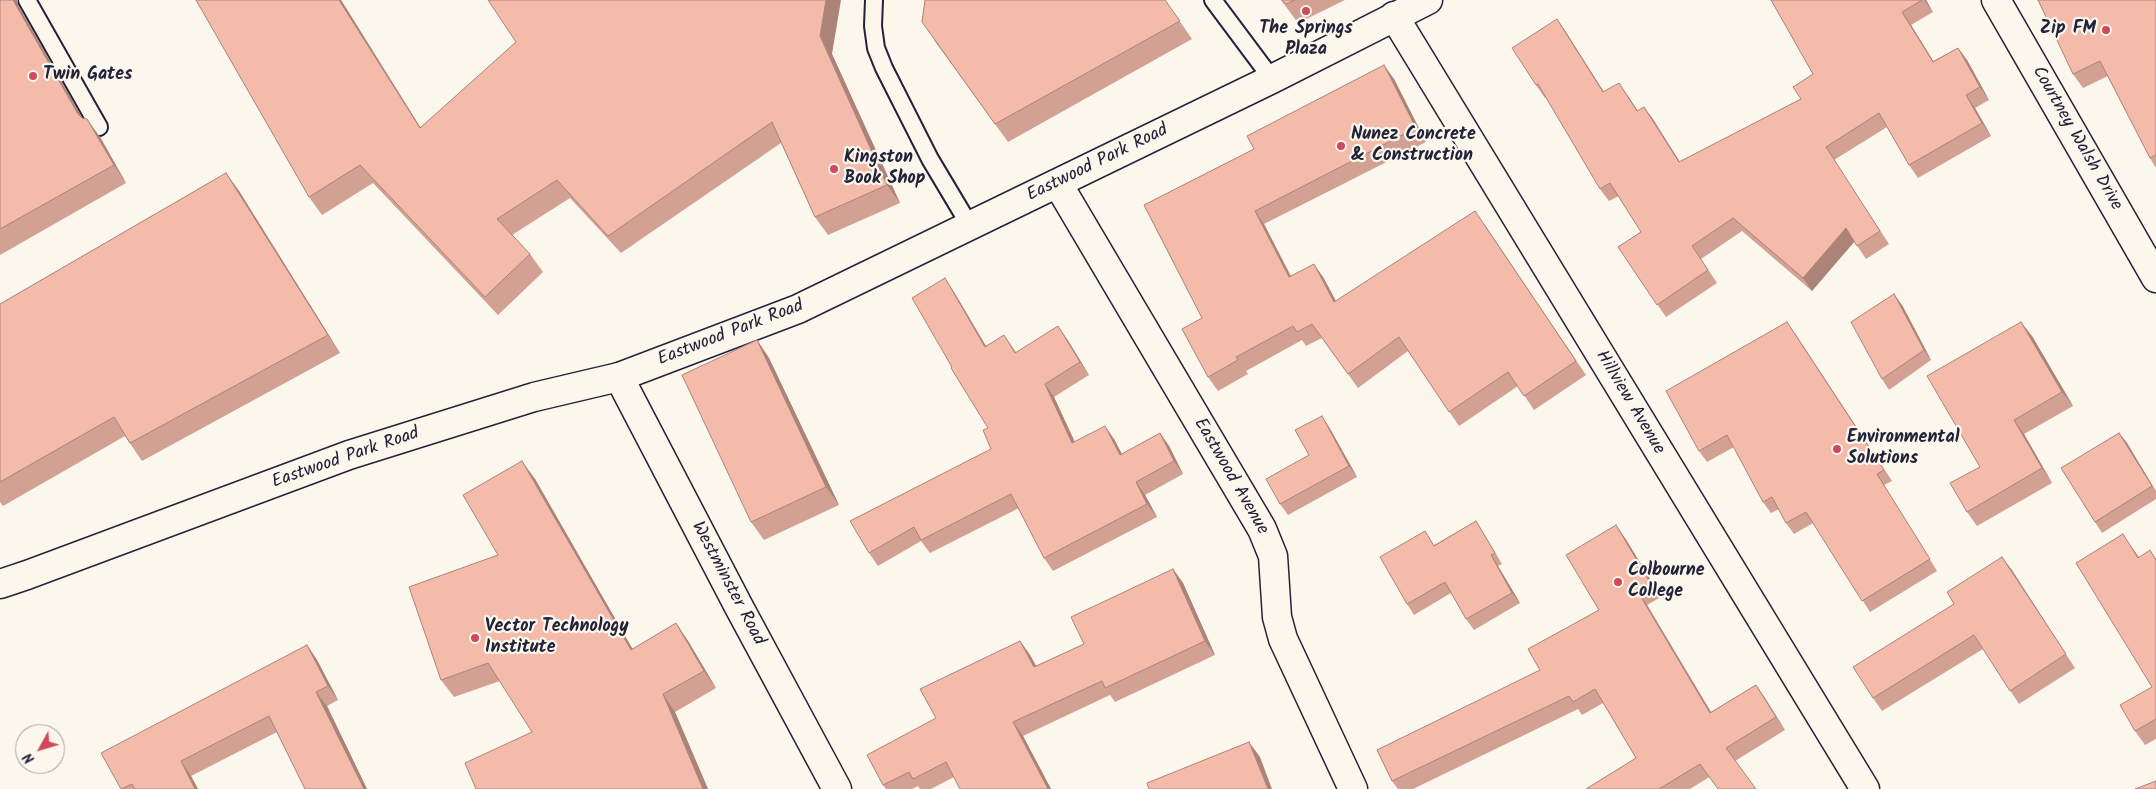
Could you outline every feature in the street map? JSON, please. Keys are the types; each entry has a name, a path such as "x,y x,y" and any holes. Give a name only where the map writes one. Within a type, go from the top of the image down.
{"street":[{"name":"Eastwood Park Road","path":"0,584 27,576 349,455 534,398 620,377 798,309 1058,184 1428,0"},
{"name":"Courtney Walsh Drive","path":"1996,0 2156,278"},
{"name":"Hillview Avenue","path":"1394,16 1865,789"},
{"name":"Eastwood Avenue","path":"1058,184 1262,529 1273,556 1277,617 1284,640 1353,789"},
{"name":"Westminster Road","path":"620,377 739,607 837,789"}],"lane":[{"path":"27,0 99,126"},
{"path":"874,0 873,26 876,48 884,68 930,159 970,226"},
{"path":"1213,0 1272,79"}],"building":[{"name":"Twin Gates","path":"0,0 13,0 78,114 82,118 87,119 114,165 0,229"},
{"path":"196,0 339,0 420,128 516,42 488,0 826,0 820,36 887,185 815,217 772,122 608,236 557,180 497,219 530,254 485,297 360,165 309,197"},
{"path":"925,0 1165,0 1180,21 995,124 922,22"},
{"path":"1282,0 1295,0 1286,4"},
{"path":"1771,0 1922,0 1902,12 1933,62 1958,48 1980,87 1966,95 1982,123 1909,165 1879,113 1826,147 1880,231 1857,246 1846,228 1803,278 1733,218 1692,246 1708,270 1657,305 1618,247 1641,232 1610,183 1600,189 1538,84 1536,85 1512,48 1557,19 1603,92 1619,83 1637,111 1644,107 1679,162 1801,99 1793,87 1813,74"},
{"name":"Zip FM","path":"2038,0 2156,0 2156,155 2150,158 2100,61 2073,74"},
{"path":"1384,65 1416,128 1255,211 1289,277 1314,264 1334,302 1475,211 1576,361 1524,396 1508,372 1449,412 1399,337 1348,374 1312,324 1297,332 1293,326 1236,357 1238,360 1208,377 1182,329 1202,318 1144,205 1254,149 1247,136"},
{"path":"226,173 328,335 130,443 114,417 0,482 0,304"},
{"path":"945,278 985,347 1004,335 1015,353 1058,326 1080,362 1045,384 1072,443 1105,426 1120,455 1160,433 1174,461 1136,482 1147,504 1044,558 1011,494 921,540 914,527 869,553 850,521 991,449 983,430 988,428 951,368 912,298"},
{"path":"1894,294 1924,350 1882,379 1851,322"},
{"path":"1787,322 1884,470 1877,474 1930,559 1862,601 1806,512 1786,523 1772,497 1763,502 1727,435 1699,451 1666,391"},
{"path":"2021,322 2062,392 2014,420 2042,468 1967,512 1950,483 1980,467 1927,376"},
{"path":"757,340 826,487 751,522 682,375"},
{"path":"1322,416 1349,466 1280,504 1266,479 1309,455 1295,430"},
{"path":"2119,433 2152,486 2095,522 2061,468"},
{"path":"522,461 631,650 676,623 704,671 663,694 703,789 476,789 465,763 532,732 488,663 441,680 409,587 498,555 463,495"},
{"path":"1476,521 1495,553 1491,555 1512,593 1466,619 1445,582 1407,604 1380,557 1425,531 1434,546"},
{"path":"1616,525 1651,584 1638,592 1710,713 1756,685 1776,717 1726,748 1756,789 1718,789 1700,764 1659,789 1586,789 1636,758 1595,689 1573,702 1569,696 1392,781 1377,750 1540,670 1528,649 1599,610 1566,555"},
{"path":"2123,534 2138,558 2150,550 2156,560 2156,719 2135,731 2120,705 2152,687 2076,563"},
{"path":"2002,557 2066,654 2010,691 1974,635 1873,698 1853,667 1954,604 1947,592"},
{"path":"1173,569 1205,641 1105,688 1102,681 1013,722 1048,789 960,789 946,762 913,779 909,772 883,785 867,755 936,718 920,689 1020,641 1034,667 1084,644 1071,617"},
{"path":"307,645 328,686 316,692 364,789 305,789 269,716 181,761 195,789 135,789 132,784 121,789 101,753"},
{"path":"1249,742 1268,789 1149,789 1147,783"},
{"path":"2156,781 2156,789 2135,789"}],"place":[{"name":"The Springs Plaza","path":"1306,11"},
{"name":"Zip FM","path":"2106,30"},
{"name":"Twin Gates","path":"33,76"},
{"name":"Nunez Concrete & Construction","path":"1341,146"},
{"name":"Kingston Book Shop","path":"834,169"},
{"name":"Environmental Solutions","path":"1837,449"},
{"name":"Colbourne College","path":"1618,582"},
{"name":"Vector Technology Institute","path":"475,638"}]}
